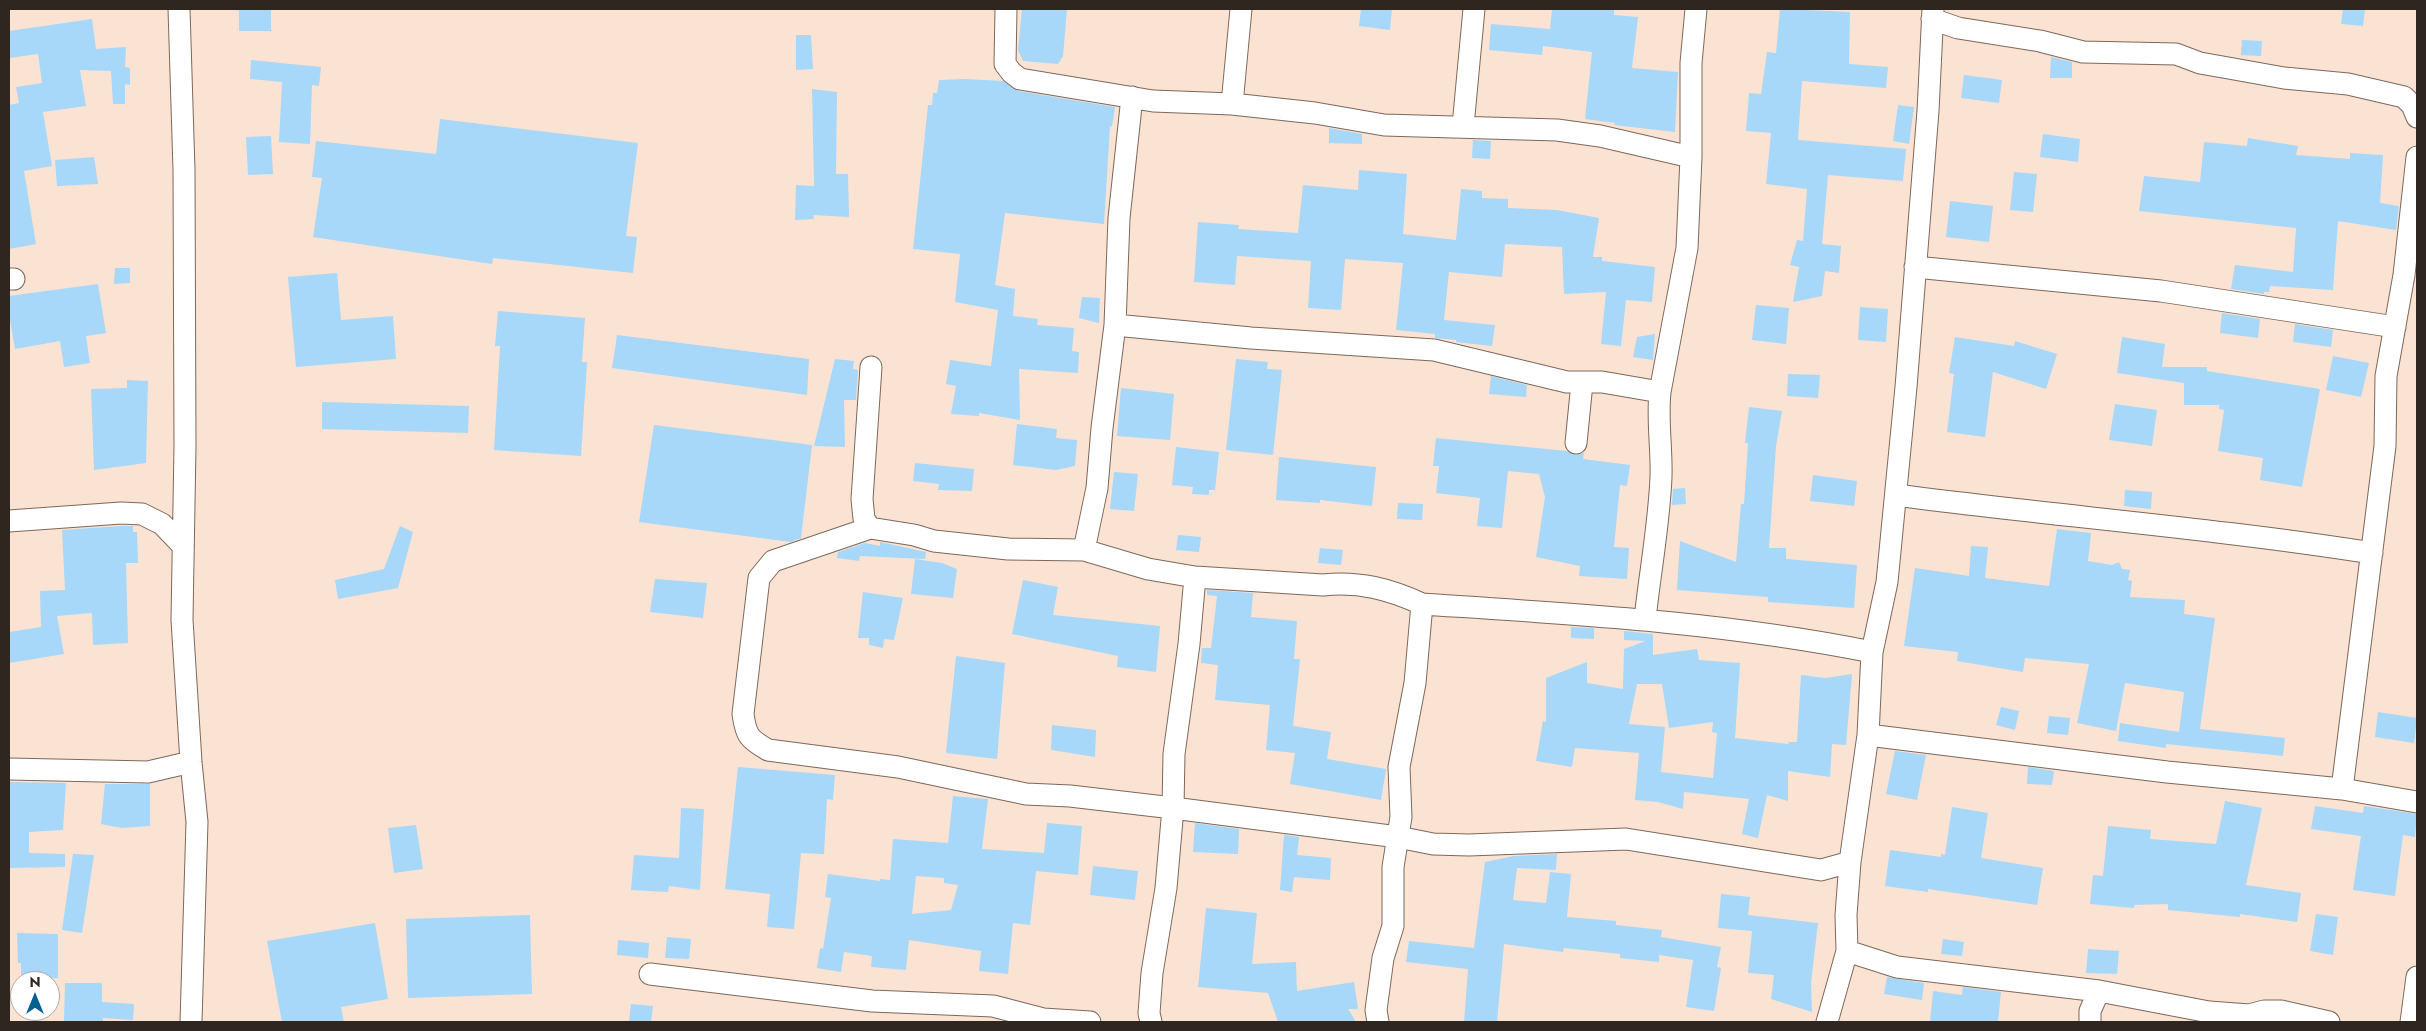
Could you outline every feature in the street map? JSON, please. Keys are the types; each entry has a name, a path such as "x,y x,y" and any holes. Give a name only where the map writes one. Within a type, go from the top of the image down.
{"street":[{"path":"179,9 184,170 182,620 190,762 197,822 191,1022"},
{"path":"1006,9 1005,64 1020,79 1153,101 1232,104 1314,113 1384,125 1463,126 1568,132 1600,136 1691,157"},
{"path":"1232,104 1241,9"},
{"path":"1463,126 1474,9"},
{"path":"1645,619 1657,530 1661,476 1658,414 1660,392 1687,248 1691,157 1691,63 1696,9"},
{"path":"1826,1022 1847,951 1846,914 1850,862 1868,735 1872,652 1887,582 1928,111 1932,14 1958,28 2040,41 2083,52 2156,52 2176,54 2200,63 2284,78 2348,84 2404,97 2416,109"},
{"path":"1084,550 1097,488 1102,428 1115,325 1119,218 1132,97"},
{"path":"2342,790 2384,446 2386,376 2396,327 2417,156"},
{"path":"1915,267 2160,291 2396,327"},
{"path":"1115,325 1251,338 1434,350 1567,382 1602,382 1660,392"},
{"path":"870,528 864,519 862,499 871,367"},
{"path":"1576,443 1582,383"},
{"path":"1896,495 2000,509 2264,536 2372,553"},
{"path":"9,521 121,513 142,514 162,524 183,546"},
{"path":"1850,862 1822,870 1626,839 1469,845 1433,844 1398,837 1173,808 1070,796 1026,794 898,767 778,752 754,741 745,731 743,714 759,578 773,561 870,528 914,535 934,541 999,548 1084,550 1148,569 1195,577 1323,585 1342,583 1363,584 1389,590 1422,604 1645,619 1786,636 1872,652"},
{"path":"1151,1022 1148,1014 1152,973 1166,888 1173,808 1174,754 1189,644 1195,577"},
{"path":"1378,1022 1376,1010 1384,958 1393,926 1392,866 1401,817 1399,767 1415,683 1422,604"},
{"path":"1868,735 2167,772 2342,790 2417,802"},
{"path":"9,769 148,772 190,762"},
{"path":"1847,951 1897,967 2099,991 2209,1012 2250,1015 2264,1011 2281,1011 2328,1022"},
{"path":"650,974 872,1001 993,1006 1043,1021 1090,1022"},
{"path":"2410,1022 2417,977"},
{"path":"2090,1022 2090,1011 2099,991"}],"building":[{"path":"239,9 271,9 271,31 239,31"},
{"path":"1022,9 1067,9 1063,56 1058,64 1023,61 1018,50"},
{"path":"1361,9 1392,9 1390,30 1359,26"},
{"path":"1552,9 1614,9 1614,15 1638,17 1632,68 1678,72 1675,132 1614,125 1615,123 1585,119 1592,52 1543,46 1542,55 1489,50 1491,24 1550,29"},
{"path":"1780,9 1850,12 1849,64 1888,67 1886,88 1802,81 1798,140 1906,149 1903,181 1828,175 1822,244 1841,246 1839,273 1825,271 1822,296 1793,302 1799,267 1790,265 1797,240 1803,241 1807,189 1766,184 1771,133 1746,131 1749,93 1761,94 1767,52 1776,53"},
{"path":"2343,9 2365,9 2363,26 2341,24"},
{"path":"92,19 96,49 126,47 125,67 130,68 130,85 125,84 125,104 113,104 111,71 80,70 86,106 43,112 52,166 24,171 36,244 9,249 9,105 19,103 16,87 42,83 38,54 9,58 9,31"},
{"path":"796,35 811,35 813,69 796,70"},
{"path":"2242,40 2262,41 2261,56 2241,55"},
{"path":"2051,57 2072,62 2072,78 2050,78"},
{"path":"251,60 321,67 319,86 312,85 310,144 279,142 282,82 250,79"},
{"path":"1964,75 2002,80 1999,103 1961,98"},
{"path":"939,80 1003,81 1018,91 1115,107 1112,127 1110,126 1104,224 1005,213 995,285 1015,289 1013,316 1038,319 1037,325 1074,328 1072,351 1079,352 1078,373 1019,369 1020,420 979,413 979,416 951,414 956,386 946,384 950,360 991,366 998,310 955,302 960,254 913,249 928,105 932,105 933,93 937,93"},
{"path":"812,89 837,92 836,174 848,174 849,217 813,215 814,219 795,220 796,185 814,186"},
{"path":"1898,105 1914,107 1909,144 1893,141"},
{"path":"440,119 638,143 626,236 637,237 633,273 493,258 492,264 313,237 322,178 312,177 316,141 436,154"},
{"path":"1329,128 1362,134 1362,144 1329,143"},
{"path":"2043,134 2080,139 2078,162 2040,157"},
{"path":"271,136 273,174 248,175 246,137"},
{"path":"2248,138 2298,146 2296,155 2350,159 2350,153 2383,155 2380,203 2399,206 2396,230 2338,221 2333,290 2270,286 2269,292 2264,292 2264,294 2231,289 2235,265 2293,272 2296,228 2139,211 2144,176 2200,182 2204,142 2247,146"},
{"path":"1473,140 1491,141 1490,159 1472,158"},
{"path":"94,157 98,184 57,186 55,160"},
{"path":"1359,170 1407,174 1403,234 1456,240 1461,189 1482,191 1482,198 1508,199 1508,208 1557,210 1599,218 1593,257 1602,257 1602,261 1655,267 1652,302 1626,300 1621,346 1601,344 1606,292 1564,294 1562,247 1505,244 1502,277 1449,272 1444,320 1495,325 1492,346 1435,338 1435,334 1396,330 1403,263 1345,259 1341,310 1308,308 1311,261 1237,256 1235,285 1194,282 1198,222 1239,225 1238,229 1298,233 1303,185 1358,190"},
{"path":"2014,172 2037,174 2033,212 2010,210"},
{"path":"1950,201 1993,206 1989,242 1946,237"},
{"path":"115,268 130,268 130,283 114,284"},
{"path":"337,273 341,320 393,316 396,359 296,367 288,277"},
{"path":"98,284 106,333 86,336 90,363 64,367 60,341 15,349 9,314 9,296"},
{"path":"1082,297 1100,298 1099,323 1079,318"},
{"path":"1756,305 1789,308 1786,344 1752,340"},
{"path":"1860,307 1888,309 1886,342 1858,340"},
{"path":"498,311 585,318 582,362 587,362 581,456 494,450 500,346 495,346"},
{"path":"2222,313 2260,319 2258,338 2220,333"},
{"path":"2295,324 2333,330 2331,347 2293,342"},
{"path":"1655,334 1653,360 1633,357 1637,337"},
{"path":"617,335 809,359 807,395 612,368"},
{"path":"1955,337 2014,346 2015,341 2057,354 2046,389 1993,372 1985,437 1947,432 1954,374 1949,373"},
{"path":"2122,337 2165,344 2162,367 2207,367 2207,371 2320,389 2302,487 2260,480 2263,458 2218,451 2224,410 2219,409 2219,405 2184,405 2184,383 2117,373"},
{"path":"2333,356 2369,363 2361,397 2326,390"},
{"path":"835,359 854,361 853,369 858,370 856,400 844,400 845,447 814,446"},
{"path":"1236,359 1268,362 1267,369 1282,370 1273,455 1226,450"},
{"path":"1788,374 1820,375 1818,398 1787,396"},
{"path":"1491,376 1527,385 1526,397 1489,394"},
{"path":"127,380 148,381 146,463 94,470 91,389 127,388"},
{"path":"1121,388 1174,394 1170,440 1117,436"},
{"path":"322,402 469,406 468,433 322,429"},
{"path":"2115,404 2157,410 2152,446 2109,440"},
{"path":"1749,407 1782,411 1776,446 1769,548 1786,548 1786,559 1857,565 1854,608 1768,602 1768,597 1677,590 1680,541 1736,562 1741,504 1744,504 1748,443 1745,443"},
{"path":"1017,424 1057,429 1056,438 1077,440 1075,466 1056,470 1013,465"},
{"path":"654,425 812,445 801,538 791,542 639,522"},
{"path":"1436,438 1567,451 1575,455 1584,453 1583,459 1630,465 1627,486 1620,485 1614,547 1629,548 1627,579 1579,576 1580,566 1536,557 1545,497 1539,474 1508,471 1502,528 1477,526 1480,498 1436,493 1439,466 1433,466"},
{"path":"1176,447 1219,452 1215,490 1209,490 1209,495 1192,494 1193,487 1172,485"},
{"path":"1279,457 1376,467 1372,506 1320,500 1320,503 1276,500"},
{"path":"915,463 974,469 972,491 938,490 939,484 913,481"},
{"path":"1114,472 1138,474 1134,511 1110,509"},
{"path":"1813,475 1857,481 1854,506 1810,501"},
{"path":"1685,488 1686,504 1672,505 1673,489"},
{"path":"2125,490 2152,492 2151,509 2124,506"},
{"path":"1398,503 1423,504 1422,520 1397,519"},
{"path":"133,526 133,532 137,532 138,563 126,563 128,643 93,645 92,613 57,616 64,654 9,663 9,632 41,627 40,591 65,590 62,530"},
{"path":"400,526 413,532 398,588 338,599 335,580 384,569"},
{"path":"2057,529 2091,533 2088,561 2112,565 2119,562 2122,569 2130,570 2128,580 2132,581 2130,597 2185,600 2184,614 2215,618 2200,729 2285,738 2283,756 2166,744 2166,748 2118,741 2120,723 2179,732 2184,692 2125,683 2116,731 2077,723 2089,664 2025,658 2023,672 1957,661 1958,652 1904,646 1915,568 1969,576 1971,546 1988,547 1985,578 2049,586"},
{"path":"1178,535 1201,537 1199,552 1176,550"},
{"path":"880,542 926,552 925,559 860,556 859,561 837,558 838,552 865,543 880,546"},
{"path":"1320,548 1343,550 1341,565 1318,563"},
{"path":"915,559 942,563 957,569 953,598 911,594"},
{"path":"655,579 707,583 703,618 650,612"},
{"path":"1023,580 1058,587 1053,615 1160,626 1156,672 1117,667 1118,656 1012,634"},
{"path":"1207,590 1253,593 1251,617 1297,621 1294,659 1300,659 1293,726 1331,732 1327,759 1386,769 1381,800 1290,784 1295,753 1266,750 1270,705 1215,700 1218,665 1201,663 1202,648 1211,648 1217,596 1207,595"},
{"path":"863,592 903,598 894,640 884,639 883,648 869,645 869,638 858,638"},
{"path":"1571,627 1594,628 1594,639 1571,638"},
{"path":"1624,631 1653,634 1653,655 1697,649 1699,660 1740,663 1735,738 1789,744 1788,742 1797,742 1801,675 1826,678 1852,674 1846,745 1832,744 1830,777 1788,771 1788,801 1767,795 1758,838 1742,834 1749,799 1684,792 1683,809 1658,802 1635,800 1639,753 1575,748 1572,767 1536,761 1543,721 1546,722 1546,678 1587,662 1587,683 1623,689 1624,649 1646,641 1624,640","holes":["1637,684 1662,684 1669,728 1713,722 1712,732 1717,733 1713,778 1661,772 1665,727 1629,724"]},
{"path":"956,656 1005,663 997,759 946,753"},
{"path":"2001,707 2019,711 2015,730 1996,725"},
{"path":"2378,712 2417,718 2414,743 2375,737"},
{"path":"2049,716 2070,718 2068,735 2047,733"},
{"path":"1052,725 1096,730 1095,757 1051,750"},
{"path":"1895,751 1926,755 1917,800 1886,794"},
{"path":"738,767 835,775 833,800 827,799 824,854 801,853 794,929 767,927 770,894 725,889"},
{"path":"2028,767 2054,771 2052,785 2027,784"},
{"path":"9,782 66,783 63,830 29,832 29,853 65,854 65,867 9,868"},
{"path":"105,784 150,784 150,826 122,828 101,824"},
{"path":"953,796 988,799 982,849 1044,853 1047,823 1082,826 1078,875 1036,871 1030,925 1013,923 1008,974 979,971 981,951 909,940 906,970 871,967 872,956 844,952 841,972 817,968 820,948 823,949 831,898 825,897 828,874 880,881 880,879 890,880 893,839 948,843","holes":["916,876 944,878 944,883 958,885 951,910 912,914"]},
{"path":"2225,801 2262,808 2246,885 2301,893 2297,922 2240,914 2240,917 2168,910 2168,904 2134,905 2134,908 2090,904 2093,875 2103,876 2108,826 2151,830 2150,839 2216,844"},
{"path":"2315,806 2363,813 2364,806 2417,814 2415,837 2403,835 2395,896 2353,890 2361,836 2311,829"},
{"path":"1952,807 1988,813 1981,858 2043,868 2037,905 1928,889 1928,892 1885,886 1890,850 1941,857 1941,854 1945,855"},
{"path":"681,808 704,809 700,890 669,886 668,892 631,890 634,855 679,858"},
{"path":"1195,823 1239,829 1238,854 1193,852"},
{"path":"416,825 423,869 394,873 388,828"},
{"path":"1284,835 1299,837 1297,855 1331,858 1330,880 1294,877 1292,892 1280,890"},
{"path":"73,854 94,855 82,933 62,930"},
{"path":"1557,854 1556,870 1517,868 1513,900 1546,903 1550,872 1571,874 1567,917 1616,921 1616,925 1662,930 1661,937 1721,947 1717,967 1721,968 1714,1011 1686,1007 1693,960 1659,955 1659,962 1620,958 1620,954 1564,948 1563,952 1504,944 1497,1022 1464,1022 1468,969 1406,962 1409,941 1474,948 1485,862 1514,856"},
{"path":"1093,866 1138,871 1135,900 1090,895"},
{"path":"1721,894 1750,897 1748,915 1818,923 1811,983 1812,1012 1771,999 1774,975 1748,973 1752,931 1718,928"},
{"path":"1206,908 1257,913 1252,964 1296,962 1297,991 1354,982 1358,1009 1348,1009 1356,1022 1278,1022 1268,993 1198,987"},
{"path":"2316,914 2338,917 2333,955 2310,951"},
{"path":"530,915 532,994 408,998 406,919"},
{"path":"375,923 388,999 341,1007 344,1022 282,1022 267,941"},
{"path":"17,933 58,934 58,971 21,971 21,963 18,963"},
{"path":"667,937 691,939 689,959 665,958"},
{"path":"1943,939 1964,942 1962,956 1941,954"},
{"path":"618,940 649,943 648,958 617,955"},
{"path":"2088,949 2119,951 2117,974 2086,973"},
{"path":"1887,977 1924,983 1922,1000 1884,994"},
{"path":"65,983 102,983 102,1002 134,1004 133,1020 103,1018 103,1021 64,1021"},
{"path":"1963,987 2001,992 1998,1022 1930,1022 1933,991 1962,995"},
{"path":"631,1004 653,1006 651,1022 629,1022"}]}
